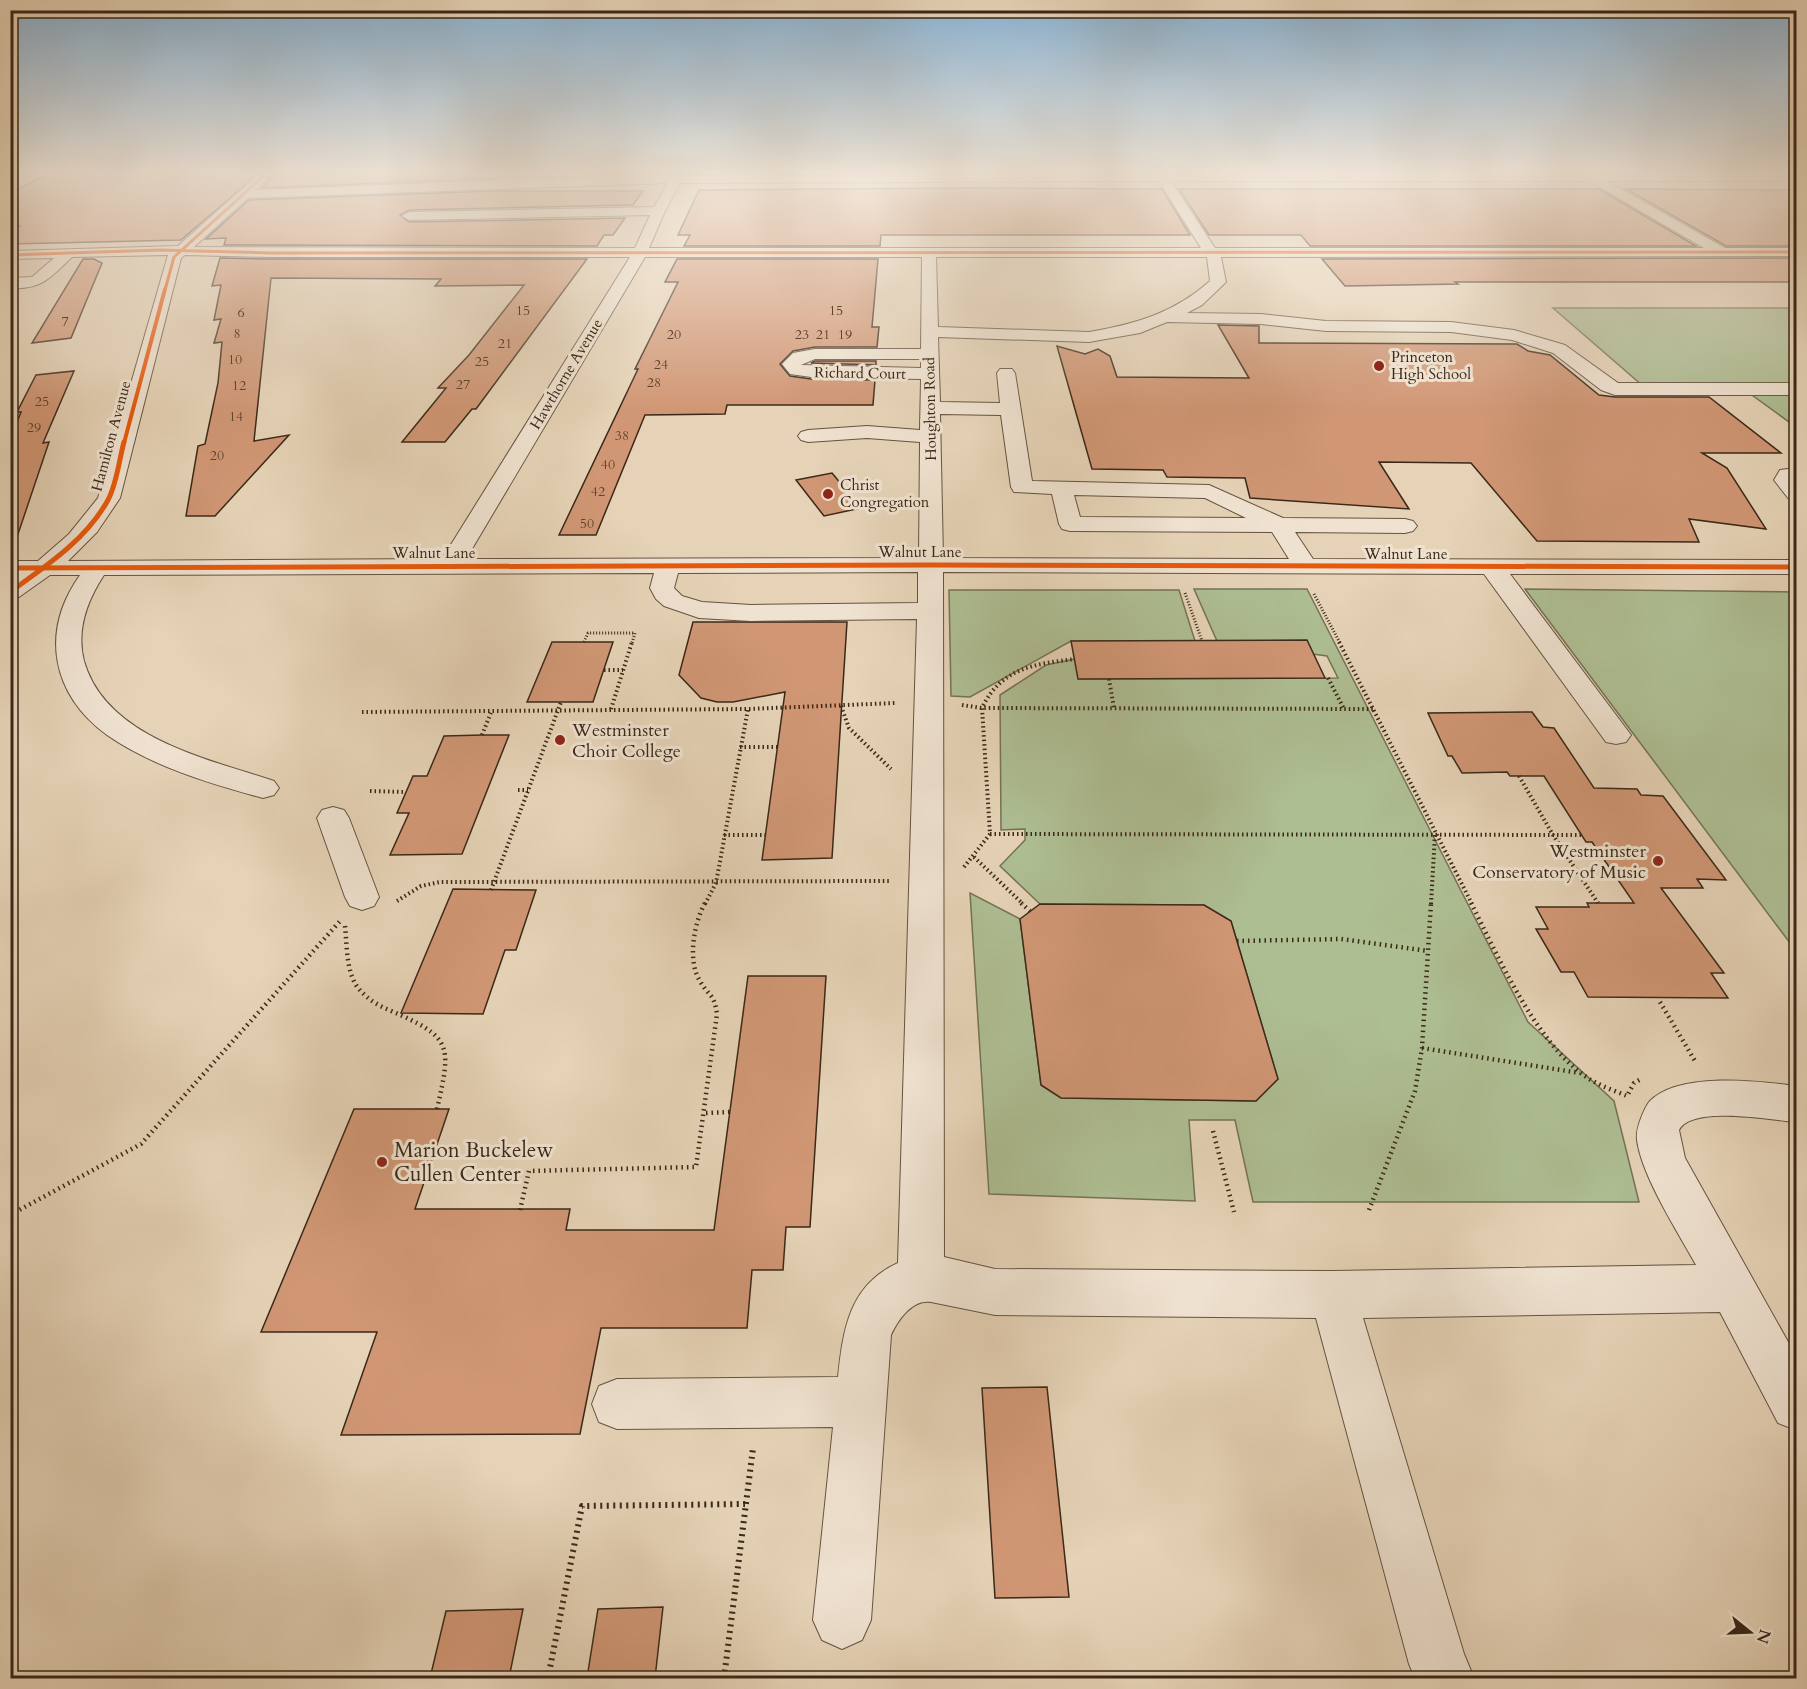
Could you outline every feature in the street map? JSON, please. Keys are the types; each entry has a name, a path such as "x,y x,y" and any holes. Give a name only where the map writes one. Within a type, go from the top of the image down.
{"street":[{"path":"68,253 40,281 24,285 10,281 18,254 68,253 180,251 1210,254 1797,252"},
{"name":"Hamilton Avenue","path":"10,592 67,552 83,536 109,498 174,257 180,251"},
{"path":"928,332 1089,336 1134,329 1196,302 1218,282 1216,260 1208,251"},
{"name":"Hawthorne Avenue","path":"450,566 640,253"},
{"name":"Houghton Road","path":"921,1277 930,611 929,253"},
{"path":"1166,317 1261,319 1326,326 1451,327 1514,335 1547,344 1559,349 1608,387 1615,389 1797,388"},
{"name":"Richard Court","path":"929,354 815,354 799,357 791,364 796,370 811,372 930,374"},
{"path":"1006,373 1022,487 1209,492 1280,525 1307,576"},
{"path":"930,408 1010,409"},
{"path":"808,436 867,432 930,437"},
{"path":"1797,475 1788,476 1785,480 1797,494"},
{"path":"1061,488 1070,524 1405,526"},
{"name":"Walnut Lane","path":"10,568 930,565 1307,576 1492,567 1797,567"},
{"path":"668,566 662,588 665,594 673,601 699,610 751,613 930,611"},
{"path":"1492,567 1616,735"},
{"path":"96,569 77,599 69,628 68,653 77,678 96,708 118,728 161,752 263,788"},
{"path":"333,818 362,897"},
{"path":"1797,1104 1750,1099 1691,1100 1676,1105 1663,1114 1658,1128 1659,1149 1672,1178 1797,1405"},
{"path":"842,1620 859,1402 867,1333 879,1306 899,1287 921,1277 949,1280 995,1292 1332,1294 1732,1288"},
{"path":"1332,1294 1438,1664 1445,1678"},
{"path":"617,1404 859,1402"}],"path":[{"path":"1307,576 1375,709 1435,834 1529,1011 1552,1042 1580,1073"},
{"path":"1182,584 1202,641"},
{"path":"584,642 588,633 635,633 611,709"},
{"path":"962,871 990,834 982,708 986,696 994,686 1023,667 1042,662 1075,659"},
{"path":"604,670 623,670"},
{"path":"1328,678 1344,709"},
{"path":"1109,679 1114,708"},
{"path":"491,890 561,702"},
{"path":"362,712 748,709 902,703"},
{"path":"955,703 982,708 1375,709"},
{"path":"841,706 849,728 892,770"},
{"path":"520,1210 529,1171 696,1167 717,1014 715,999 701,984 693,969 692,953 702,909 716,883 748,709"},
{"path":"482,735 492,710"},
{"path":"740,747 778,747"},
{"path":"1519,776 1553,835 1598,903"},
{"path":"518,790 528,790"},
{"path":"370,791 406,792"},
{"path":"990,834 1582,835"},
{"path":"1369,1210 1415,1091 1422,1048 1435,834"},
{"path":"724,836 766,835"},
{"path":"974,857 1030,911"},
{"path":"395,902 421,886 440,882 896,881"},
{"path":"10,1215 141,1144 344,918 349,963 357,987 370,1001 435,1030 442,1041 447,1064 437,1109"},
{"path":"1237,941 1341,939 1428,951"},
{"path":"1660,1002 1700,1070"},
{"path":"1422,1048 1580,1073 1627,1096"},
{"path":"705,1113 730,1112"},
{"path":"1213,1131 1234,1212"},
{"path":"724,1678 753,1447"},
{"path":"549,1673 582,1506 746,1504"}],"green space":[{"path":"1553,308 1796,308 1796,427 1742,388 1643,386"},
{"path":"1194,589 1307,589 1528,1022 1614,1101 1639,1202 1253,1202 1235,1120 1189,1120 1195,1201 989,1194 970,893 1020,919 1041,1085 1061,1098 1256,1101 1278,1079 1231,921 1204,905 1040,904 1000,866 1025,840 1025,829 1001,830 1000,695 1046,665 1075,659 1079,679 1338,678 1327,656 1217,641"},
{"path":"1525,589 1796,592 1796,951"},
{"path":"949,590 1179,590 1195,641 1071,641 970,697 951,696"}],"building":[{"path":"220,258 587,259 476,409 472,409 445,442 402,442 446,388 438,388 469,355 524,285 435,286 441,279 271,278 254,441 289,435 215,516 186,516 198,446 205,444 218,383 222,342 214,343 221,319 214,320 221,285 212,286"},
{"path":"1797,258 1797,282 1455,282 1458,284 1345,286 1322,259"},
{"path":"83,259 94,259 102,263 71,338 32,343"},
{"path":"677,259 878,259 872,327 879,327 877,347 815,347 793,351 780,364 790,376 811,379 875,380 873,405 727,405 725,414 645,415 596,535 559,535 638,369 635,369 678,282 665,282"},
{"name":"Princeton High School","path":"1218,325 1259,326 1259,343 1517,344 1528,351 1550,355 1599,395 1709,397 1781,453 1702,453 1727,468 1766,529 1689,519 1699,542 1537,541 1471,463 1379,462 1409,509 1250,498 1245,478 1167,477 1163,470 1092,469 1057,346 1085,354 1098,349 1110,356 1117,377 1249,378"},
{"path":"815,361 876,361 876,365 811,363"},
{"path":"74,371 43,443 49,442 16,540 10,539 10,440 21,412 17,412 36,375"},
{"name":"Christ Congregation","path":"832,473 861,508 824,516 796,480"},
{"path":"693,622 847,622 832,858 762,860 785,692 733,702 717,702 701,698 679,675"},
{"path":"1307,640 1325,678 1078,679 1071,641"},
{"path":"552,642 613,642 593,702 527,702"},
{"name":"Westminster Conservatory of Music","path":"1532,712 1543,727 1554,728 1594,788 1637,789 1641,795 1663,796 1726,880 1697,879 1703,888 1661,888 1724,973 1711,973 1728,998 1588,997 1574,972 1561,972 1536,929 1548,929 1536,907 1589,907 1587,903 1634,903 1592,842 1586,842 1544,776 1510,776 1507,772 1462,773 1452,756 1448,756 1428,713"},
{"path":"509,735 462,854 390,855 409,813 397,813 413,776 427,776 444,736"},
{"path":"453,889 536,890 516,950 505,950 483,1014 401,1013"},
{"path":"1040,904 1204,905 1231,921 1278,1079 1256,1101 1061,1098 1041,1085 1020,919"},
{"name":"Marion Buckelew Cullen Center","path":"748,976 826,976 810,1227 786,1227 783,1270 752,1270 747,1328 601,1328 580,1434 341,1435 377,1332 261,1332 354,1109 449,1109 415,1209 570,1209 566,1230 714,1230"},
{"path":"1047,1387 1069,1597 995,1598 982,1388"},
{"path":"663,1607 655,1678 587,1678 598,1609"},
{"path":"523,1609 509,1678 430,1678 446,1611"}],"cycle path":[{"path":"10,255 135,251"},
{"path":"10,592 66,551 89,527 109,498 174,257 181,251"},
{"path":"189,251 270,253 1796,252"},
{"path":"10,568 931,565 1796,567"}],"place":[{"name":"Princeton High School","path":"1379,366"},
{"name":"Christ Congregation","path":"828,494"},
{"name":"Westminster Choir College","path":"560,740"},
{"name":"Westminster Conservatory of Music","path":"1658,861"},
{"name":"Marion Buckelew Cullen Center","path":"382,1162"}]}
